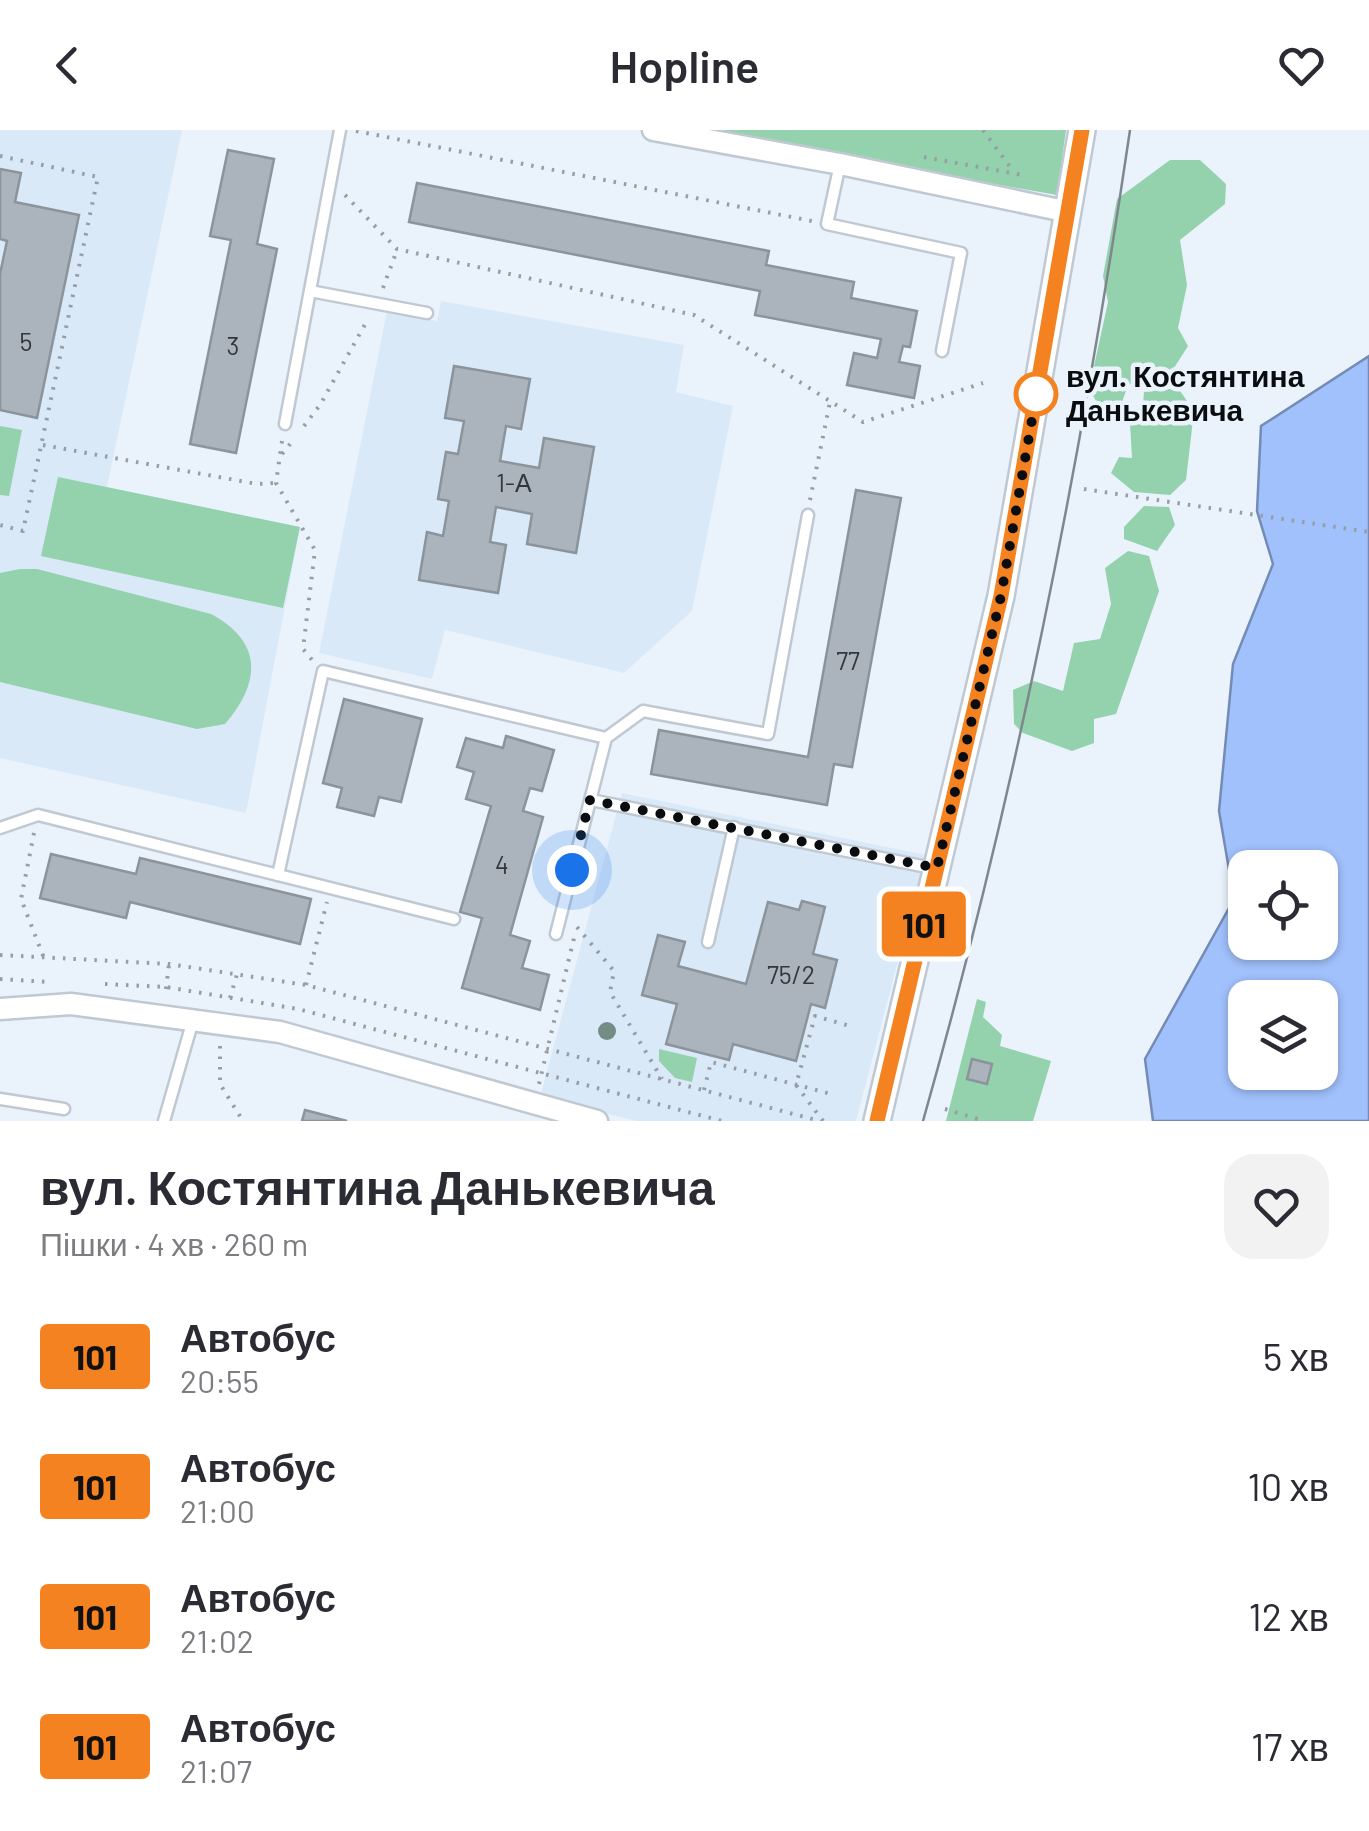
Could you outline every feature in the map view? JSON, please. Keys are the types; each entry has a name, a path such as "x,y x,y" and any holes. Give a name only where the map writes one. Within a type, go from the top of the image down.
{"street":[{"path":"653,130 1069,212"},
{"path":"877,1121 1001,596 1082,130"},
{"path":"0,1009 70,1004 280,1032 596,1121"}],"lane":[{"path":"285,424 340,130"},
{"path":"840,164 826,224 961,253 942,351"},
{"path":"310,290 428,313"},
{"path":"556,934 606,738 643,710 768,734 808,515"},
{"path":"278,875 323,672 606,738"},
{"path":"590,800 937,868"},
{"path":"0,828 38,815 454,919"},
{"path":"708,942 734,827"},
{"path":"164,1121 194,1020"},
{"path":"0,1099 64,1109"}],"path":[{"path":"351,130 826,224"},
{"path":"983,130 1011,170 1022,175"},
{"path":"0,156 98,177 23,530 0,525"},
{"path":"331,180 397,250 694,315 863,422 982,383"},
{"path":"280,458 320,405 377,304 397,250"},
{"path":"808,515 830,401"},
{"path":"285,424 276,483 316,550 303,649 323,672"},
{"path":"43,445 257,484 276,483"},
{"path":"1084,489 1369,532"},
{"path":"38,815 22,899 44,958"},
{"path":"306,985 331,888"},
{"path":"564,905 614,971 610,992 662,1079"},
{"path":"533,1103 577,926"},
{"path":"0,955 169,964 306,985 821,1121"},
{"path":"796,1085 815,1016 850,1026"},
{"path":"220,1034 220,1084 243,1121"},
{"path":"704,1090 711,1062 831,1094"},
{"path":"796,1085 821,1121"},
{"path":"945,1109 984,1121"}],"shaded area":[{"path":"0,130 182,130 107,487 300,527 246,813 0,758"},
{"path":"441,301 684,345 676,392 733,406 692,611 624,673 445,630 432,679 319,653 387,311 437,321"},
{"path":"622,793 926,855 856,1121 636,1121 540,1097"}],"green space":[{"path":"687,130 1066,130 1057,195"},
{"path":"1170,160 1200,160 1226,184 1225,204 1180,240 1187,285 1178,328 1188,346 1174,368 1128,385 1119,411 1102,411 1089,389 1108,302 1103,276 1117,199"},
{"path":"1178,388 1194,411 1186,480 1170,495 1134,492 1111,473 1119,457 1132,458 1130,423 1142,417 1144,392"},
{"path":"0,426 22,430 9,496 0,495"},
{"path":"58,477 300,527 283,608 41,556"},
{"path":"1144,506 1169,507 1175,525 1157,551 1124,539 1124,527"},
{"path":"1128,551 1149,556 1159,591 1116,714 1094,719 1094,743 1072,751 1023,733 1014,724 1013,690 1034,681 1063,691 1074,643 1100,639 1111,604 1105,568"},
{"path":"37,569 211,614 228,625 248,650 250,678 237,708 225,724 197,729 0,682 0,573"},
{"path":"977,999 986,1002 983,1017 1002,1035 1000,1046 1051,1061 1033,1121 946,1121"},
{"path":"659,1049 697,1058 692,1082 675,1078 659,1061"}],"water":[{"path":"1369,356 1369,1121 1153,1121 1145,1059 1228,910 1228,960 1338,960 1338,850 1228,850 1228,864 1219,811 1233,664 1273,564 1257,511 1261,426"}],"building":[{"path":"228,150 274,159 257,244 277,249 236,453 190,444 231,240 210,236"},
{"path":"0,169 21,173 15,202 79,215 37,418 0,410 0,274 7,241 0,239"},
{"path":"417,183 769,251 766,265 854,282 851,298 917,311 910,347 903,346 899,362 920,366 914,398 847,385 854,353 877,358 881,339 755,315 760,291 409,222"},
{"path":"454,366 530,379 521,429 506,426 500,461 539,468 544,438 594,447 576,553 527,544 532,514 496,507 490,542 506,545 498,593 419,580 427,532 443,536 449,501 438,499 446,452 458,454 464,421 445,418"},
{"path":"856,490 901,498 852,767 834,764 827,805 651,774 659,730 808,757"},
{"path":"344,699 422,719 401,802 379,797 374,816 337,807 342,788 323,783"},
{"path":"506,736 554,750 542,791 530,788 523,811 543,817 510,935 530,941 522,968 549,975 540,1010 462,988 482,918 460,912 491,806 466,799 474,772 457,767 466,738 503,748"},
{"path":"51,854 136,874 140,858 311,899 300,944 130,902 126,918 40,898"},
{"path":"802,901 825,907 813,954 837,960 825,1008 811,1004 796,1061 733,1044 729,1060 666,1044 677,1004 642,995 658,935 685,942 678,966 746,984 768,902 799,910"},
{"path":"972,1059 992,1064 987,1084 967,1079"},
{"path":"305,1110 347,1121 302,1121"}],"tram line":[{"path":"923,1121 987,876 1043,629 1090,380 1130,130"}],"bus line":[{"name":"101","path":"877,1121 1001,596 1082,130"}],"place":[{"name":"вул. Костянтина Данькевича","path":"1036,394"}],"route":[{"path":"572,870 590,800 937,868 1001,596 1037,391 1036,394"}]}
